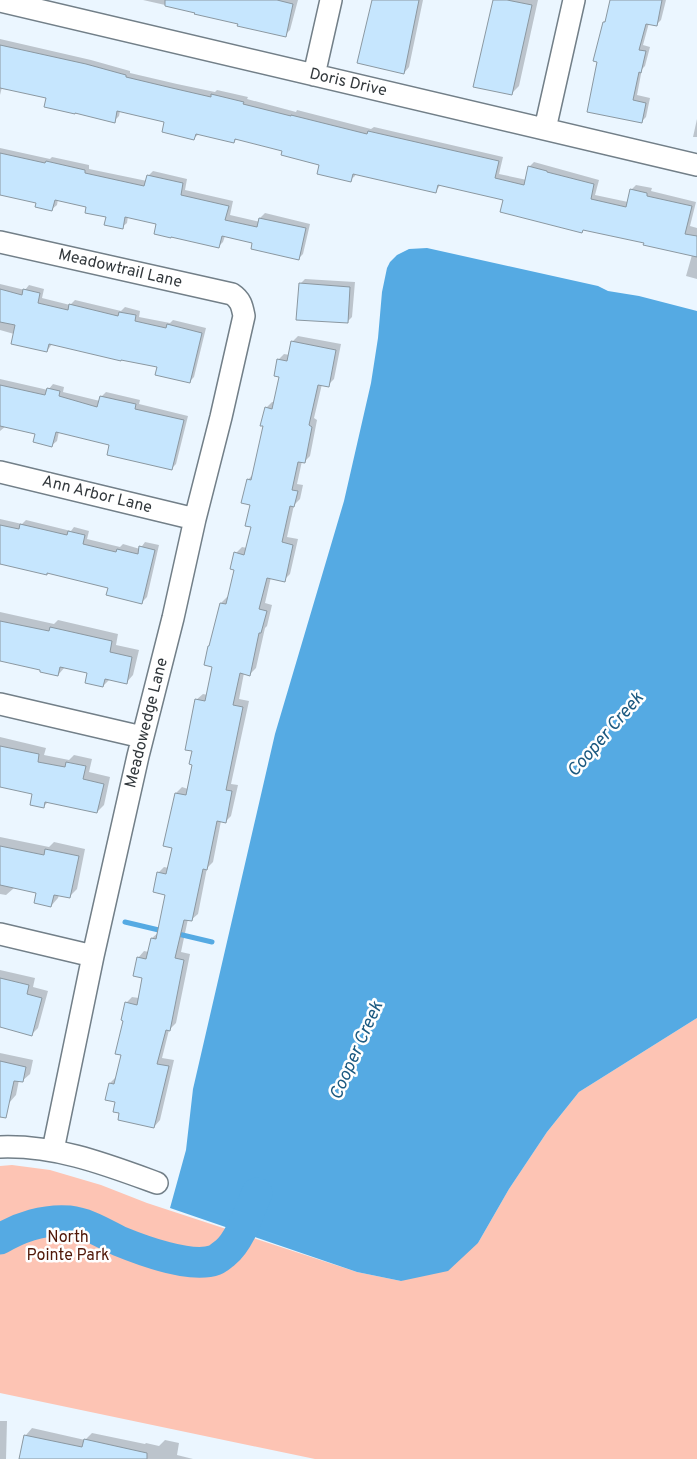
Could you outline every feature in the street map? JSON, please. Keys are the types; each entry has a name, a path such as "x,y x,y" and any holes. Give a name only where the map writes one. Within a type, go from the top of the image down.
{"street":[{"path":"314,75 331,0"},
{"path":"545,129 574,0"},
{"name":"Doris Drive","path":"0,1 697,165"},
{"name":"Meadowtrail Lane","path":"0,242 232,294 239,298"},
{"name":"Meadowedge Lane","path":"53,1150 93,956 142,737 222,417 244,316 239,298"},
{"name":"Ann Arbor Lane","path":"0,472 195,519"},
{"path":"0,704 142,737"},
{"path":"0,934 93,956"},
{"path":"0,1147 16,1146 53,1150 110,1166 156,1183"}],"green space":[{"name":"North Pointe Park","path":"697,1018 697,1459 315,1459 0,1393 0,1166 12,1165 50,1170 101,1185 147,1203 357,1272 401,1281 478,1243 509,1189 547,1132 579,1092"}],"water":[{"path":"427,248 598,286 608,291 639,296 697,311 697,1018 579,1092 547,1132 509,1189 478,1243 448,1271 401,1281 357,1272 170,1208 186,1150 193,1089 275,734 344,501 371,383 378,338 382,292 387,268 397,255 409,249"}],"building":[{"path":"165,0 277,0 293,4 286,37 237,26 238,24 165,6"},
{"path":"372,0 419,0 404,74 357,63"},
{"path":"493,0 507,0 532,5 512,95 473,87"},
{"path":"610,0 662,0 657,26 646,24 639,50 646,51 633,100 646,103 642,123 587,112 597,62 593,61"},
{"path":"0,45 86,64 126,75 126,77 172,88 211,97 211,94 244,102 243,104 367,134 368,131 499,161 495,178 524,185 528,166 594,184 591,199 626,207 630,189 647,193 647,196 692,206 685,234 697,236 697,257 583,230 582,233 500,212 503,200 438,185 436,193 353,174 351,182 317,174 319,165 281,155 282,151 235,139 234,143 196,134 194,140 162,132 164,122 117,111 115,123 44,107 46,98 0,88"},
{"path":"0,153 45,163 46,161 85,170 85,173 144,186 147,175 183,183 181,195 229,206 225,220 257,227 259,218 306,228 299,260 251,249 252,243 222,236 219,248 154,234 156,224 125,217 123,229 104,225 106,217 85,213 86,207 55,200 52,211 35,207 36,203 0,195"},
{"path":"299,283 350,287 348,323 296,320"},
{"path":"0,289 22,295 23,289 40,293 38,303 68,310 69,304 118,316 119,312 136,315 135,321 166,328 167,324 202,333 190,383 155,375 157,367 121,361 49,344 47,352 11,344 15,325 0,322"},
{"path":"291,341 336,350 329,387 318,385 309,425 312,427 305,463 298,462 292,490 298,491 294,507 290,506 282,542 293,545 285,582 267,578 259,609 267,611 261,633 259,633 250,676 240,673 233,705 243,707 226,790 232,791 226,823 217,821 207,870 203,869 192,921 184,920 175,958 184,960 170,1031 166,1030 157,1064 169,1066 154,1128 118,1120 119,1113 113,1112 115,1102 105,1100 109,1083 114,1084 121,1055 115,1054 123,1021 121,1020 125,1002 137,1005 142,978 133,976 137,957 146,959 151,938 156,939 165,895 153,892 157,872 166,874 172,848 163,846 175,793 186,795 192,765 189,764 192,751 185,750 195,699 205,701 212,667 204,665 208,646 220,603 226,604 234,570 230,569 234,552 244,555 251,527 245,526 250,505 241,503 247,479 251,480 263,426 260,426 265,407 272,409 279,377 274,376 277,359 287,361"},
{"path":"0,385 45,395 47,388 60,391 59,396 97,407 100,396 136,404 135,409 184,420 172,470 107,455 109,445 56,432 52,447 33,442 35,434 0,426"},
{"path":"20,524 67,535 68,531 85,535 83,544 116,552 117,549 138,554 139,546 155,550 142,604 106,595 108,588 0,564 0,525 19,529"},
{"path":"0,621 49,631 50,627 112,641 110,652 132,657 127,684 105,679 103,687 85,683 87,673 60,667 58,676 0,661"},
{"path":"0,746 39,754 38,762 65,767 66,762 86,766 83,779 104,784 97,813 45,802 44,808 30,805 32,794 0,787"},
{"path":"0,846 44,855 45,849 79,856 70,898 54,895 51,907 34,903 36,893 0,885"},
{"path":"0,978 29,985 27,994 42,998 32,1036 0,1027"},
{"path":"0,1061 26,1067 23,1082 14,1081 6,1118 0,1117"},
{"path":"24,1435 82,1447 84,1439 147,1453 147,1459 19,1459"}],"waterway":[{"path":"125,922 163,931"},
{"path":"174,933 212,942"},
{"name":"Cooper Creek","path":"0,1239 33,1225 51,1221 69,1221 89,1226 119,1241 166,1257 193,1262 205,1262 216,1259 230,1248 244,1226 257,1193"}]}
